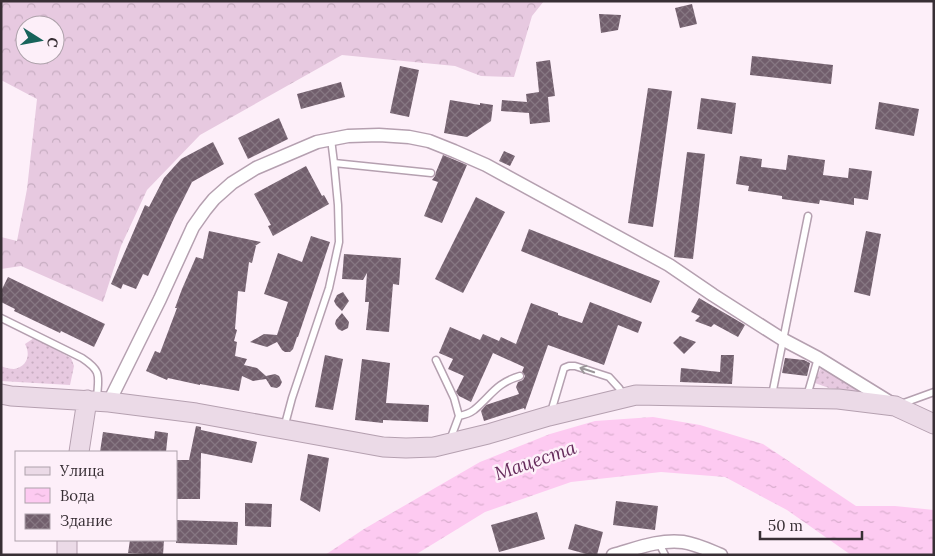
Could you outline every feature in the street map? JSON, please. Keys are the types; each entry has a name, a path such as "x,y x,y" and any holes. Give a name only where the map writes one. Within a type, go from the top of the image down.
{"main road":[{"path":"1,394 98,401 196,413 383,447 434,447 636,395 838,399 895,406 934,424"},
{"path":"79,451 98,401"},
{"path":"67,541 67,555"}],"street":[{"path":"98,401 160,298 193,227 214,199 232,183 256,168 317,142 348,136 379,135 409,137 429,141 486,165 669,265 713,295 895,406"},
{"path":"613,555 658,542 683,542 720,555"}],"lane":[{"path":"284,429 292,398 329,288 339,242 338,205 331,139"},
{"path":"334,163 431,173"},
{"path":"771,398 808,216"},
{"path":"1,318 92,364 98,373 98,401"},
{"path":"806,399 818,358"},
{"path":"436,360 454,398 459,416 448,444"},
{"path":"549,416 564,368 569,366 575,366 609,378 625,397"},
{"path":"459,416 474,410 498,386 520,376"},
{"path":"895,406 934,392"},
{"path":"658,542 665,555"}],"green space":[{"path":"1,1 544,1 532,16 514,77 481,76 455,66 342,55 200,135 147,190 121,246 103,302 21,266 1,269 1,237 17,241 27,189 37,99 1,80"},
{"path":"34,338 71,358 74,366 70,385 1,381 1,366 14,369 22,366 28,356 25,344"},
{"path":"821,368 824,368 861,392 829,388 815,383"}],"water":[{"name":"Мацеста","path":"653,417 700,425 763,444 856,506 895,506 934,510 934,555 851,555 787,510 725,477 661,472 571,482 485,512 415,555 325,555 364,529 480,462 550,434 595,421"}],"building":[{"path":"692,4 697,24 680,28 675,8"},
{"path":"599,14 621,15 618,30 601,33"},
{"path":"752,56 833,65 831,84 750,75"},
{"path":"550,60 555,96 548,97 550,122 530,124 529,113 501,111 502,100 527,102 526,94 539,92 536,62"},
{"path":"400,66 419,70 409,117 390,113"},
{"path":"341,82 345,97 301,109 297,94"},
{"path":"648,88 672,91 653,227 628,223"},
{"path":"701,98 736,103 732,134 697,129"},
{"path":"450,100 480,105 480,103 493,105 491,121 467,137 444,133"},
{"path":"879,102 919,109 914,136 875,129"},
{"path":"279,118 288,139 248,159 238,138"},
{"path":"213,142 224,164 192,182 148,276 143,274 136,289 123,284 121,289 111,284 145,205 149,207 164,178 181,159"},
{"path":"504,151 515,156 510,166 499,161"},
{"path":"687,152 705,154 693,259 674,257"},
{"path":"443,155 467,165 442,223 424,216 438,182 432,180"},
{"path":"788,155 825,160 823,175 848,178 849,168 872,171 868,200 854,198 854,205 820,200 819,204 782,199 782,196 748,191 749,186 736,184 740,156 762,159 761,167 786,170"},
{"path":"306,166 322,196 324,195 329,204 273,236 268,226 271,225 254,194"},
{"path":"476,197 505,212 463,293 435,279"},
{"path":"529,229 660,281 651,303 521,251"},
{"path":"209,231 261,242 255,246 252,263 249,262 245,292 238,291 235,329 237,330 234,341 237,342 235,356 247,359 244,365 257,368 266,376 275,374 279,376 282,382 277,388 271,387 266,379 253,381 242,376 239,391 168,378 167,380 146,371 155,351 160,353 182,289 196,257 203,259"},
{"path":"866,231 881,234 870,296 854,292"},
{"path":"311,236 330,242 293,349 290,352 285,352 277,342 267,347 250,342 264,334 277,335 288,302 264,294 278,253 302,262"},
{"path":"344,254 401,258 399,285 393,284 389,332 366,330 369,302 365,302 367,273 363,280 342,279"},
{"path":"8,277 105,324 94,347 14,311 15,309 1,302 1,291"},
{"path":"343,292 349,301 342,311 334,301 337,295"},
{"path":"699,298 745,325 738,337 714,324 711,327 695,321 700,316 691,312"},
{"path":"590,302 642,322 638,333 618,325 604,365 548,345 525,410 524,408 484,421 481,411 486,405 519,394 516,387 518,382 523,380 525,376 522,372 524,367 493,353 471,402 459,396 456,392 464,376 448,369 453,359 439,353 450,327 480,340 483,334 499,341 501,337 516,344 531,303 582,323"},
{"path":"342,313 349,322 348,328 342,331 335,324"},
{"path":"680,336 696,342 684,354 673,343"},
{"path":"325,355 343,359 333,410 315,407"},
{"path":"721,355 734,355 732,384 680,382 681,368 720,372"},
{"path":"785,358 804,360 810,363 807,376 782,373"},
{"path":"362,359 390,363 386,403 429,405 428,422 383,420 383,423 355,420"},
{"path":"196,426 201,427 201,430 257,442 252,463 201,453 200,499 178,499 178,460 189,460"},
{"path":"155,431 168,433 166,451 100,451 103,432 154,439"},
{"path":"308,454 329,458 320,512 300,500"},
{"path":"616,501 658,506 655,530 613,525"},
{"path":"245,503 272,504 271,527 245,526"},
{"path":"537,512 545,539 499,552 491,525"},
{"path":"178,520 238,522 237,545 176,543 178,541"},
{"path":"575,524 603,532 597,555 568,549"},
{"path":"130,541 164,541 163,555 128,553"}]}
